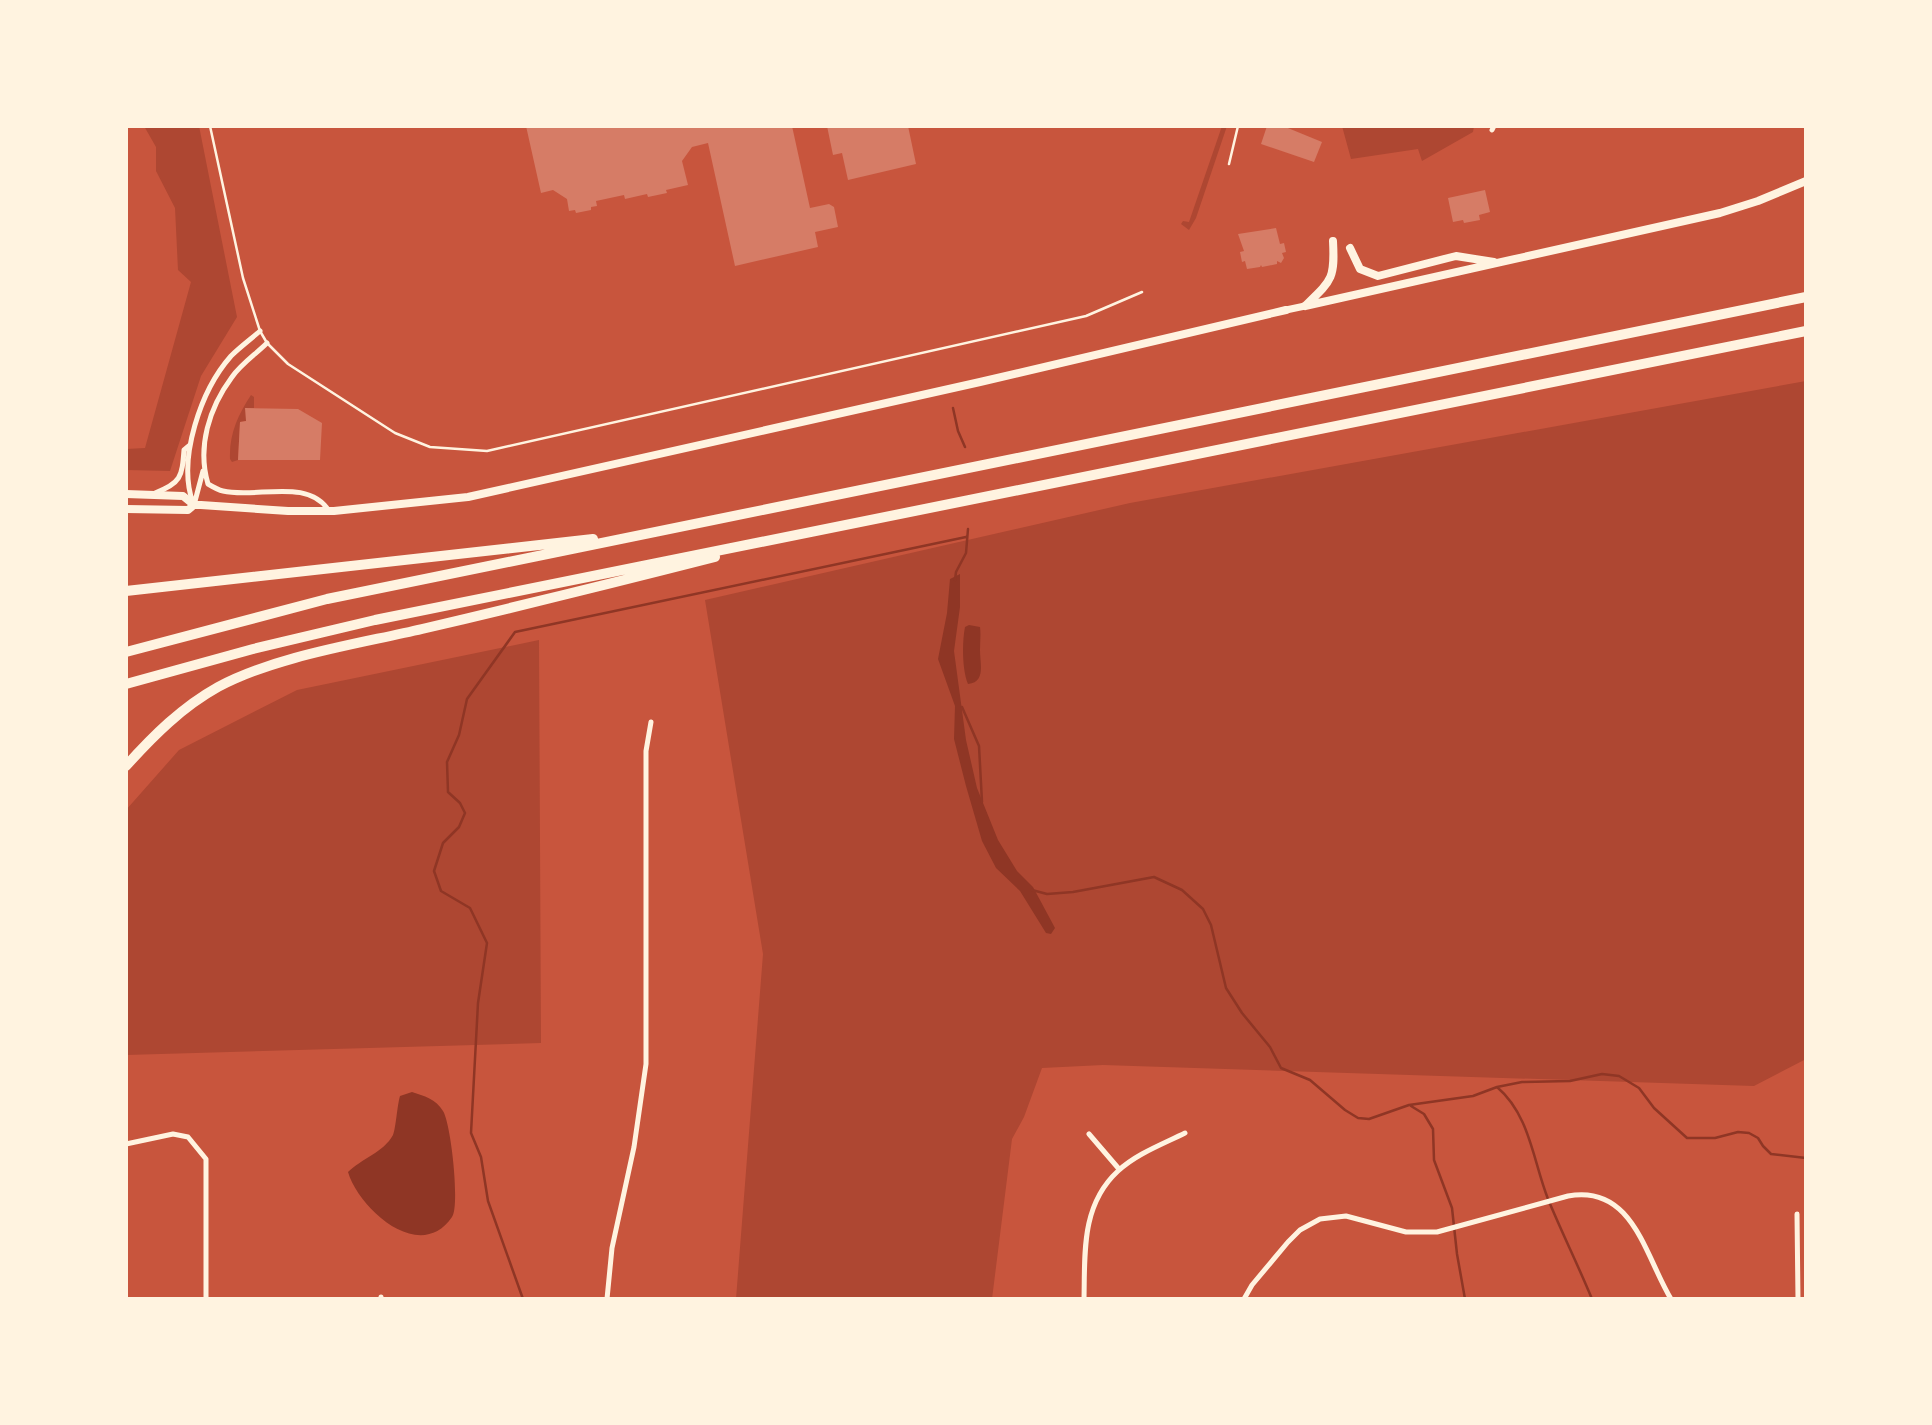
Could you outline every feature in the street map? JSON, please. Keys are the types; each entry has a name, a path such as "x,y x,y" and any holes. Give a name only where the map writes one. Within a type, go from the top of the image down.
{"highway":[{"path":"126,652 288,608 1806,297"},
{"path":"126,684 326,631 842,524 1806,331"},
{"path":"126,766 181,712 218,688 253,673 319,653 531,603 842,524"},
{"path":"126,591 649,533"}],"main road":[{"path":"1305,306 1720,213 1806,181"},
{"path":"1305,306 1328,284 1334,269 1333,241"},
{"path":"1350,248 1360,269 1378,276 1456,256 1501,263"},
{"path":"126,495 183,496 194,505 288,511 329,511 468,497 1286,310"},
{"path":"126,509 188,510 194,505"}],"street":[{"path":"1286,310 1305,306"},
{"path":"194,505 189,491 190,445 203,399 231,356 260,331"},
{"path":"267,343 232,376 210,415 202,453 203,470 208,484 223,491 306,493 323,502 329,511"},
{"path":"149,495 175,484 182,476 184,450 190,445"},
{"path":"194,505 203,470"},
{"path":"607,1299 612,1248 634,1147 646,1064 646,751 650,722"},
{"path":"1089,1133 1119,1170"},
{"path":"1084,1299 1088,1223 1097,1197 1119,1170 1185,1133"},
{"path":"126,1144 173,1134 188,1137 206,1159 206,1299"},
{"path":"1244,1299 1288,1242 1300,1230 1320,1219 1346,1216 1406,1232 1437,1232 1583,1194 1611,1202 1626,1215 1671,1299"},
{"path":"1797,1214 1797,1299"}],"lane":[{"path":"209,126 243,278 260,331 267,343 288,363 396,433 430,447 487,451 1086,316 1142,292"},
{"path":"1229,164 1238,126"}],"shaded area":[{"path":"144,126 199,126 237,317 201,376 170,471 126,470 126,449 145,448 191,282 178,270 175,208 156,171 156,147"},
{"path":"1222,126 1227,126 1196,218 1189,230 1181,224 1183,221 1189,222"},
{"path":"1342,126 1474,126 1473,132 1422,161 1418,149 1351,159"},
{"path":"1806,381 1806,1059 1754,1086 1103,1065 1042,1068 1024,1117 1012,1139 992,1299 736,1299 763,954 705,600 1130,503"},
{"path":"251,395 254,397 254,408 246,408 246,421 240,422 238,460 232,462 230,450 233,433 238,417"},
{"path":"960,574 960,607 954,651 966,740 977,788 998,840 1017,871 1033,887 1055,928 1051,934 1046,933 1020,891 996,868 982,841 954,739 955,706 938,659 950,579"},
{"path":"965,627 980,627 981,666 980,676 974,683 968,684 963,648"},
{"path":"539,640 541,1043 126,1055 126,810 179,750 297,690"},
{"path":"412,1092 433,1101 443,1111 449,1131 453,1164 455,1197 452,1217 439,1230 424,1235 408,1233 377,1215 364,1201 348,1172 389,1141 394,1132 400,1096"}],"building":[{"path":"526,126 792,126 810,208 829,204 834,207 838,227 815,232 818,247 735,266 708,143 692,147 682,161 688,185 648,197 647,194 625,199 624,195 596,201 597,206 591,207 591,210 576,213 575,210 569,211 567,199 553,190 541,193"},
{"path":"827,126 908,126 916,164 848,180 842,153 833,155"},
{"path":"1267,126 1283,126 1322,142 1314,162 1261,144"},
{"path":"1485,190 1490,212 1479,215 1480,220 1453,222 1448,198"},
{"path":"1276,228 1280,244 1284,243 1286,252 1282,253 1284,258 1281,263 1277,261 1277,264 1247,269 1245,261 1242,262 1240,252 1244,251 1238,234"},
{"path":"245,408 298,409 322,423 320,460 238,460 240,422 246,421"}],"waterway":[{"path":"953,408 965,447"},
{"path":"955,580 966,553 968,529"},
{"path":"523,1299 488,1201 481,1157 471,1133 478,1003 487,943 470,908 441,891 434,871 443,843 459,827 465,813 460,803 448,792 447,762 459,735 467,699 515,632 966,537"},
{"path":"962,707 979,746 982,802"},
{"path":"1032,890 1047,894 1073,892 1154,877 1182,890 1203,909 1211,925 1226,988 1242,1013 1270,1047 1281,1068 1310,1080 1358,1118 1369,1119 1409,1105 1473,1096 1522,1082 1570,1081 1602,1074 1619,1076 1639,1088 1654,1108 1687,1138 1715,1138 1738,1132 1749,1133 1758,1138 1771,1154 1806,1158"},
{"path":"1497,1087 1508,1098 1524,1125 1548,1199 1592,1299"},
{"path":"1411,1106 1424,1114 1433,1129 1434,1160 1452,1208 1465,1299"}]}
